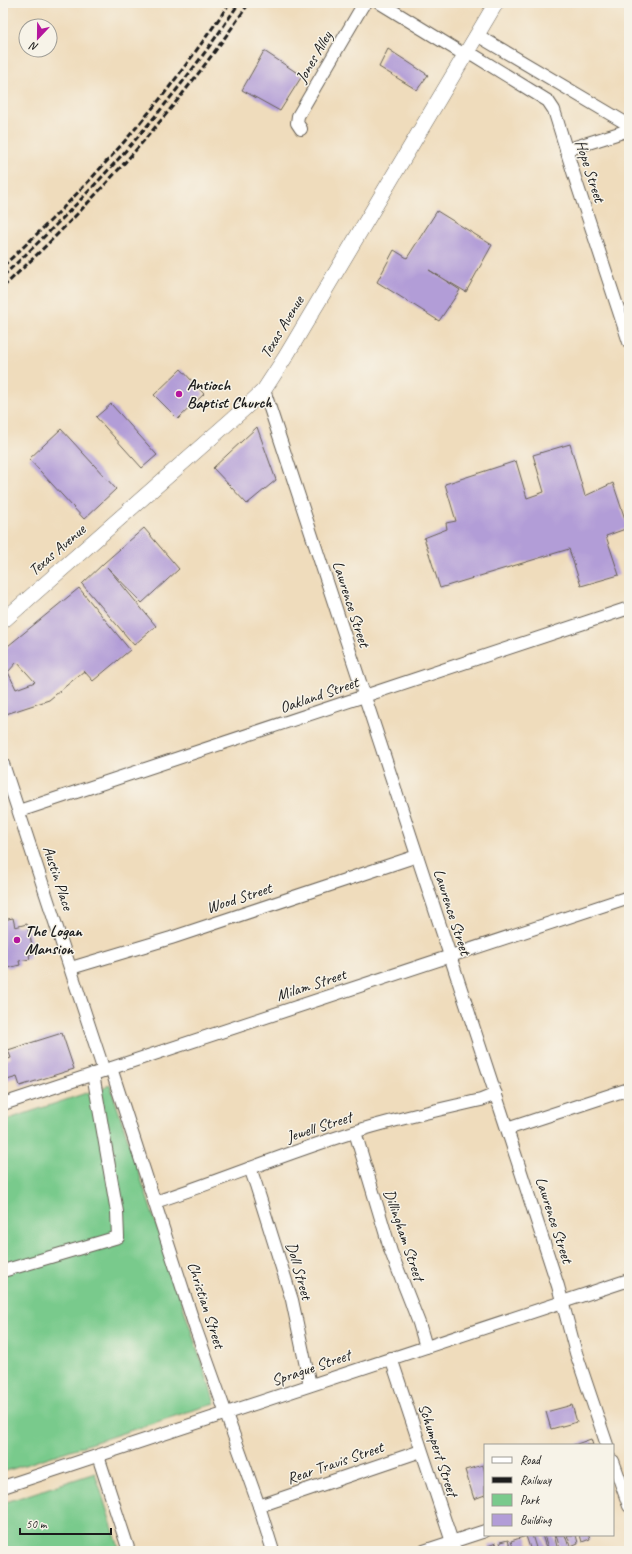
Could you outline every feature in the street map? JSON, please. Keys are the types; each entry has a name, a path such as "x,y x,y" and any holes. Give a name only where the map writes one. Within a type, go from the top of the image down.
{"main road":[{"name":"Texas Avenue","path":"3,621 264,390 286,356 496,3"}],"street":[{"name":"Jones Alley","path":"301,129 297,123 298,116 363,5 366,3"},
{"path":"380,3 466,53"},
{"path":"477,35 629,125"},
{"name":"Hope Street","path":"466,53 548,101 554,110 629,342"},
{"path":"566,150 629,130"},
{"name":"Lawrence Street","path":"264,390 496,1094 562,1302 576,1353 607,1444"},
{"name":"Oakland Street","path":"19,811 629,608"},
{"name":"Austin Place","path":"3,764 71,968 103,1071"},
{"name":"Wood Street","path":"71,968 171,938 417,856"},
{"name":"Milam Street","path":"3,1104 629,897"},
{"path":"3,1271 118,1237 117,1212 110,1177 103,1071"},
{"name":"Christian Street","path":"103,1071 155,1202 195,1327 259,1506 273,1551"},
{"path":"507,1129 629,1089"},
{"name":"Jewell Street","path":"155,1202 273,1159 355,1132 481,1100 496,1094"},
{"name":"Dillingham Street","path":"355,1132 391,1252 426,1347"},
{"name":"Doll Street","path":"250,1168 292,1300 310,1385"},
{"name":"Sprague Street","path":"3,1487 629,1280"},
{"name":"Schumpert Street","path":"391,1358 453,1546"},
{"name":"Rear Travis Street","path":"259,1506 421,1451"},
{"path":"98,1456 129,1551"},
{"path":"614,1464 629,1506"},
{"path":"424,1551 453,1546 484,1531"}],"green space":[{"path":"110,1085 215,1403 3,1472 3,1121"},
{"path":"95,1473 120,1551 3,1551 3,1503"}],"building":[{"path":"388,49 428,75 417,90 379,67"},
{"path":"264,51 302,76 280,111 242,90"},
{"path":"437,211 492,245 466,292 429,270 460,290 439,321 377,282 394,250 407,258"},
{"name":"Antioch Baptist Church","path":"181,369 204,394 178,419 154,395"},
{"path":"111,404 157,455 142,468 96,417"},
{"path":"257,427 276,480 247,504 213,468"},
{"path":"61,429 116,489 84,519 29,459"},
{"path":"570,444 585,496 613,483 628,528 606,536 619,575 581,586 569,549 440,588 424,538 447,529 446,523 456,521 445,484 516,461 527,498 544,492 533,455"},
{"path":"144,528 179,569 142,603 107,567 156,626 134,645 82,584"},
{"path":"79,588 130,650 93,681 84,671 49,700 3,715 3,650","holes":["17,662 35,682 16,689 8,672"]},
{"name":"The Logan Mansion","path":"13,918 15,927 27,924 34,953 29,955 30,959 19,961 20,965 8,968 7,966 3,967 3,920"},
{"path":"62,1033 74,1069 20,1086 17,1077 4,1081 3,1061 11,1058 8,1050"},
{"path":"572,1405 577,1422 551,1429 546,1412"},
{"path":"591,1439 593,1444 577,1444"},
{"path":"483,1465 484,1495 474,1499 465,1470"},
{"path":"526,1536 531,1551 514,1551 511,1541"},
{"path":"532,1536 542,1536 547,1551 537,1551"},
{"path":"544,1536 554,1536 558,1550 549,1551"},
{"path":"556,1536 565,1536 569,1547 560,1549"},
{"path":"567,1536 576,1536 578,1543 571,1546"},
{"path":"580,1536 589,1536 590,1539 582,1542"},
{"path":"508,1540 511,1551 502,1551 500,1542"},
{"path":"496,1543 499,1551 490,1551 488,1546"}],"railway":[{"path":"3,266 67,204 126,139 164,94 230,3"},
{"path":"3,276 68,213 129,147 187,77 239,3"},
{"path":"3,287 71,220 134,152 193,80 249,3"}],"place":[{"name":"Antioch Baptist Church","path":"179,394"},
{"name":"The Logan Mansion","path":"17,940"}]}
